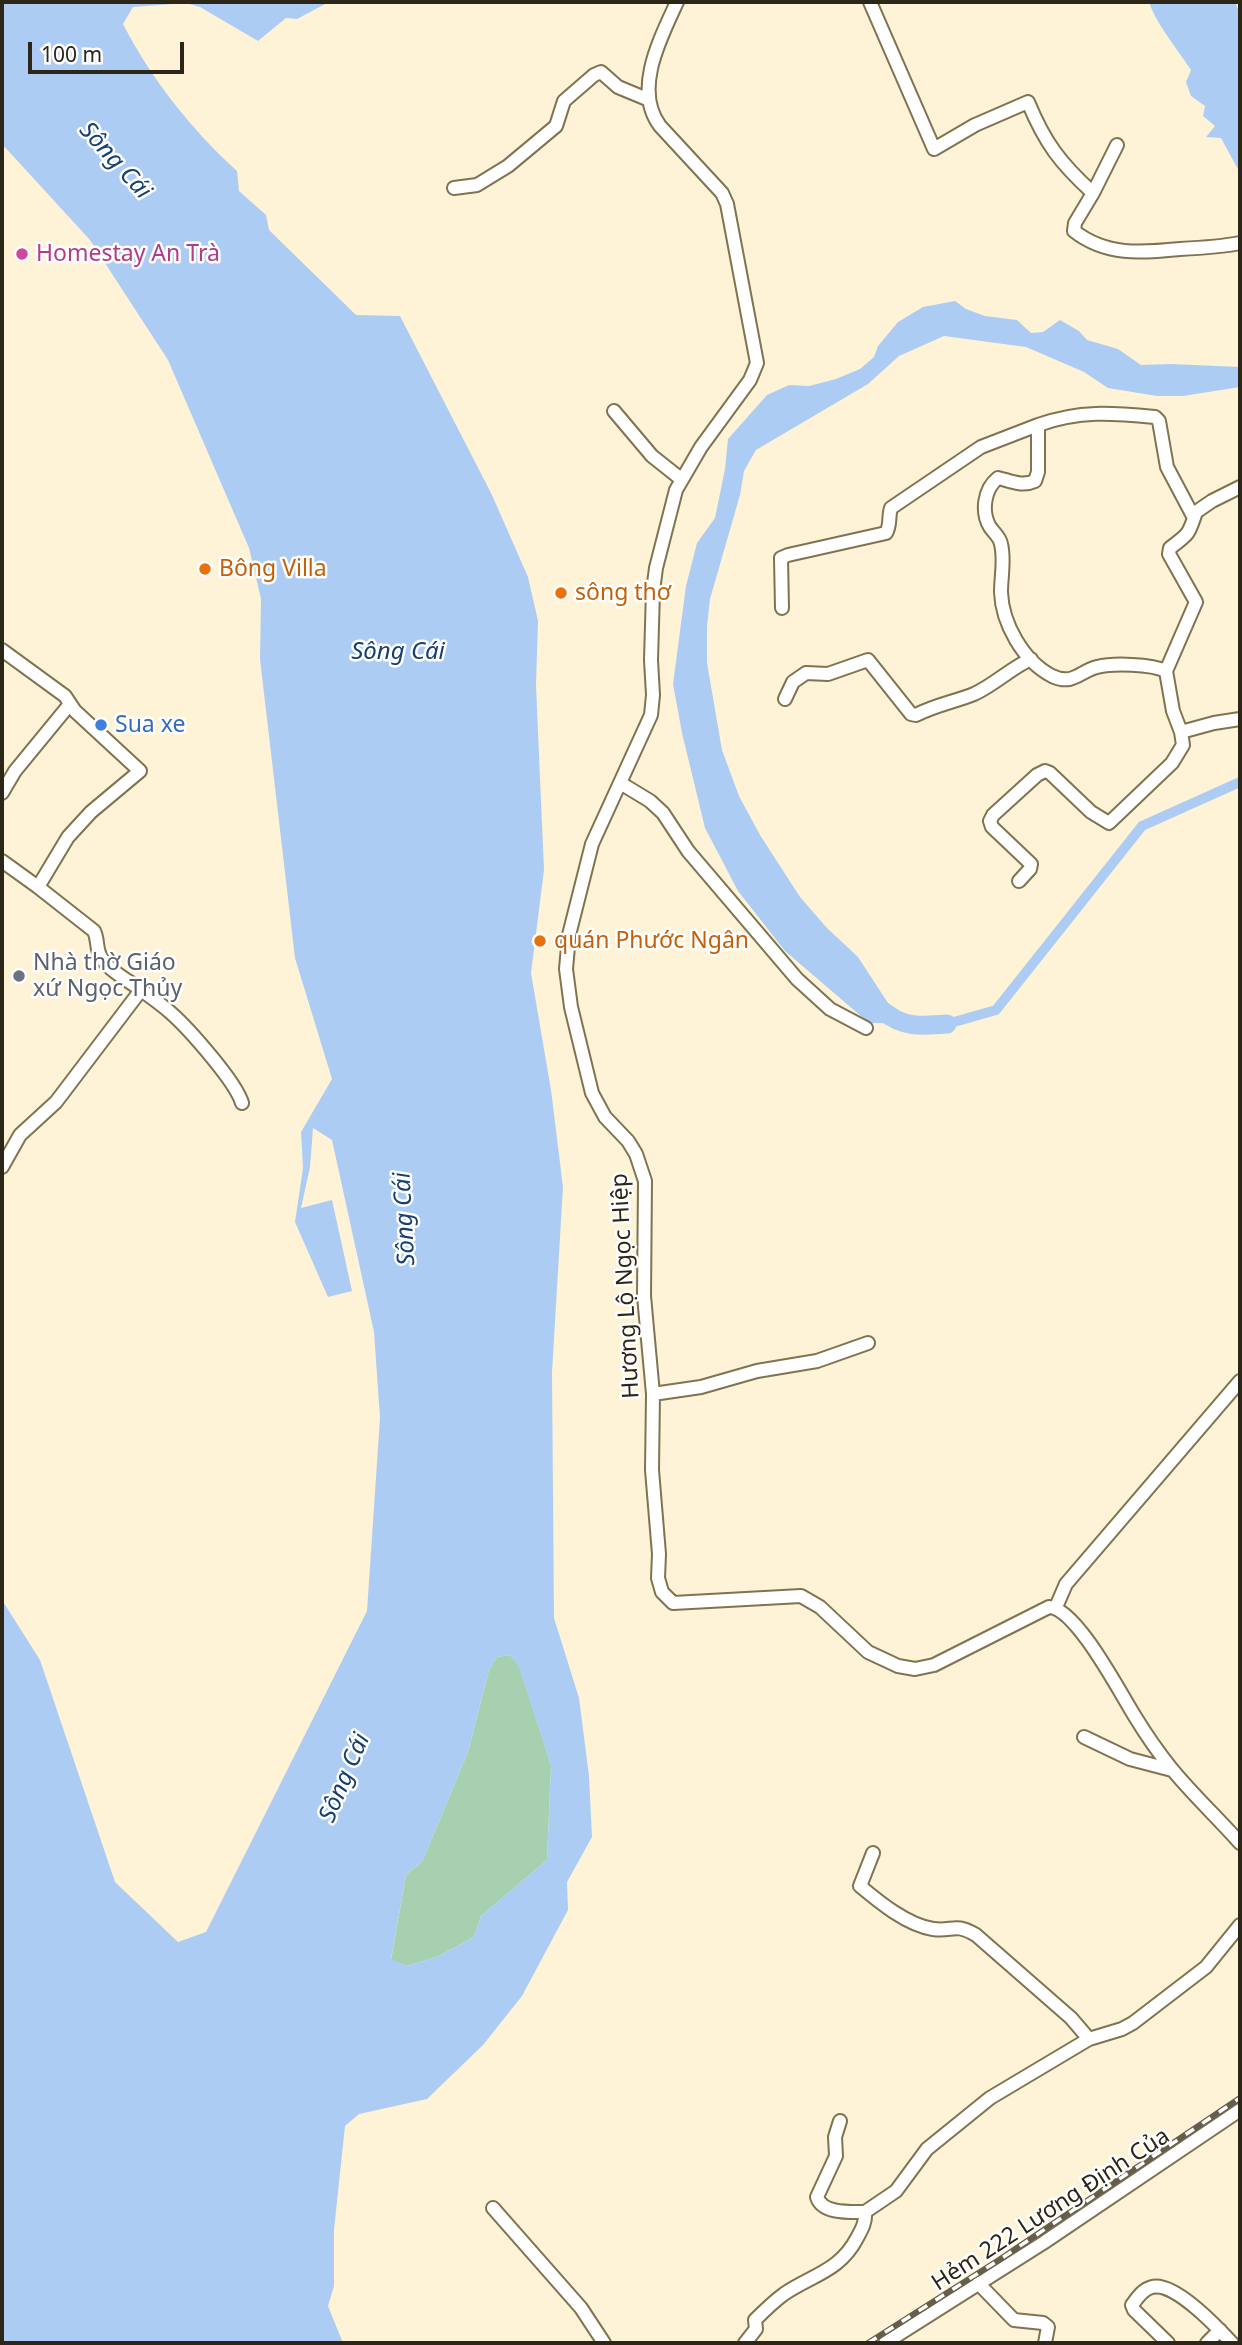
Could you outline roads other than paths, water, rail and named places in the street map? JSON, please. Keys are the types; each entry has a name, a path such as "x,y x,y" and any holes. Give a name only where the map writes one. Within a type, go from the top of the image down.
{"street":[{"path":"454,188 477,185 508,166 556,125 564,101 594,75 601,72 618,87 647,99 650,75 677,2"},
{"path":"870,2 934,149 975,125 1028,102 1044,138 1056,155 1093,192"},
{"name":"Hương Lộ Ngọc Hiệp","path":"647,99 656,121 722,193 727,205 757,363 750,380 701,447 676,490 656,568 652,623 651,715 592,844 569,935 566,969 571,1007 593,1093 605,1117 628,1141 636,1154 645,1181 644,1296 653,1394 652,1470 659,1554 658,1578 662,1592 673,1603 801,1596 820,1607 868,1652 898,1666 915,1669 934,1665 1013,1623 1049,1607 1056,1607"},
{"path":"1117,145 1101,180 1075,223 1074,231 1098,245 1125,252 1157,252 1240,243"},
{"path":"614,411 652,456 681,479"},
{"path":"782,608 781,558 886,533 890,528 888,516 891,508 981,447 1038,425 1081,413 1155,417 1159,421 1167,467 1194,518"},
{"path":"1038,425 1038,472 1035,481 1028,484 998,478 992,483 984,506 989,526 1001,541 1004,564 1002,598 1006,621 1014,637 1031,659 1050,675 1061,679 1072,679 1095,667 1145,666 1166,671"},
{"path":"1018,881 1030,869 1031,864 992,827 990,821 993,815 1037,775 1045,771 1051,773 1091,813 1109,822 1144,791 1178,755 1183,745 1173,711 1166,671 1196,602 1169,554 1170,548 1187,535 1193,526 1196,512 1240,486"},
{"path":"2,650 65,696 70,704 140,771 91,813 68,837 38,887"},
{"path":"785,699 789,687 807,673 828,674 869,660 911,714 916,715 936,705 974,694 1031,659"},
{"path":"2,793 15,771 70,704"},
{"path":"1181,732 1240,719"},
{"path":"622,783 663,813 695,860 797,979 830,1009 866,1028"},
{"path":"2,861 94,931 98,939 98,951 104,962 173,1014 217,1064 242,1103"},
{"path":"2,1167 20,1135 56,1102 141,990"},
{"path":"653,1394 701,1387 757,1371 817,1361 868,1343"},
{"path":"1240,1381 1066,1584 1056,1607 1069,1617 1092,1647 1141,1727 1172,1770 1240,1843"},
{"path":"1084,1737 1130,1759 1172,1770"},
{"path":"873,1853 860,1886 912,1922 936,1930 962,1927 976,1935 1071,2018 1089,2039"},
{"path":"840,2121 835,2137 836,2156 817,2197 824,2207 865,2212 897,2191 928,2150 990,2098 1089,2039 1133,2023 1206,1967 1240,1925"},
{"name":"Hẻm 222 Lương Định Của","path":"886,2343 1043,2244 1240,2110"},
{"path":"493,2208 580,2308 604,2343"},
{"path":"745,2343 756,2329 755,2320 785,2293 825,2272 843,2259 866,2221 865,2212"},
{"path":"978,2283 1014,2320 1043,2323 1048,2327 1045,2343"},
{"path":"1168,2343 1132,2305 1137,2297 1152,2287 1162,2287 1177,2294 1232,2343"},
{"path":"1207,2343 1220,2330"}],"water":[{"name":"Sông Cái","path":"2,2 329,2 297,19 286,18 258,41 200,7 186,3 133,7 123,24 134,45 174,103 237,171 239,191 266,215 269,230 356,315 400,316 492,495 528,577 538,621 536,685 544,870 531,973 551,1090 563,1187 552,1372 554,1618 579,1698 589,1776 592,1837 567,1882 568,1910 522,1996 483,2045 427,2099 359,2114 345,2126 334,2230 334,2286 328,2306 343,2343 2,2343 2,1600 40,1660 115,1882 178,1942 206,1932 367,1611 380,1418 374,1332 332,1140 313,1128 310,1167 301,1208 332,1200 352,1291 328,1297 295,1222 303,1168 301,1132 332,1079 295,958 260,659 261,599 249,548 168,360 90,240 2,144","holes":["510,1655 519,1667 551,1765 547,1860 481,1916 474,1937 437,1957 407,1966 391,1959 406,1875 422,1862 468,1752 489,1670 497,1657"]},
{"path":"1149,2 1235,2 1240,14 1240,173 1221,138 1206,137 1215,126 1203,116 1205,106 1191,96 1186,82 1191,70 1161,27"},
{"path":"955,301 966,309 985,316 1017,320 1031,333 1043,332 1060,320 1079,331 1087,340 1118,349 1141,365 1240,367 1240,387 1183,396 1157,396 1108,388 1084,372 1026,347 944,336 899,356 868,384 756,450 744,471 740,495 710,599 707,663 722,750 739,796 760,835 800,897 827,928 858,957 888,1003 906,1015 947,1024 869,1023 785,951 738,891 705,828 673,684 686,586 697,543 715,518 728,439 767,395 789,385 809,386 860,369 874,357 878,346 898,322 923,307"}],"waterway":[{"path":"947,1024 996,1010 1142,826 1240,782"},
{"path":"883,1011 905,1023 947,1024"}],"railway":[{"path":"868,2343 999,2260 1240,2098"}],"place":[{"name":"Homestay An Trà","path":"22,254"},
{"name":"Bông Villa","path":"205,569"},
{"name":"sông thơ","path":"561,593"},
{"name":"Sua xe","path":"101,725"},
{"name":"quán Phước Ngân","path":"540,941"},
{"name":"Nhà thờ Giáo xứ Ngọc Thủy","path":"19,976"}]}
